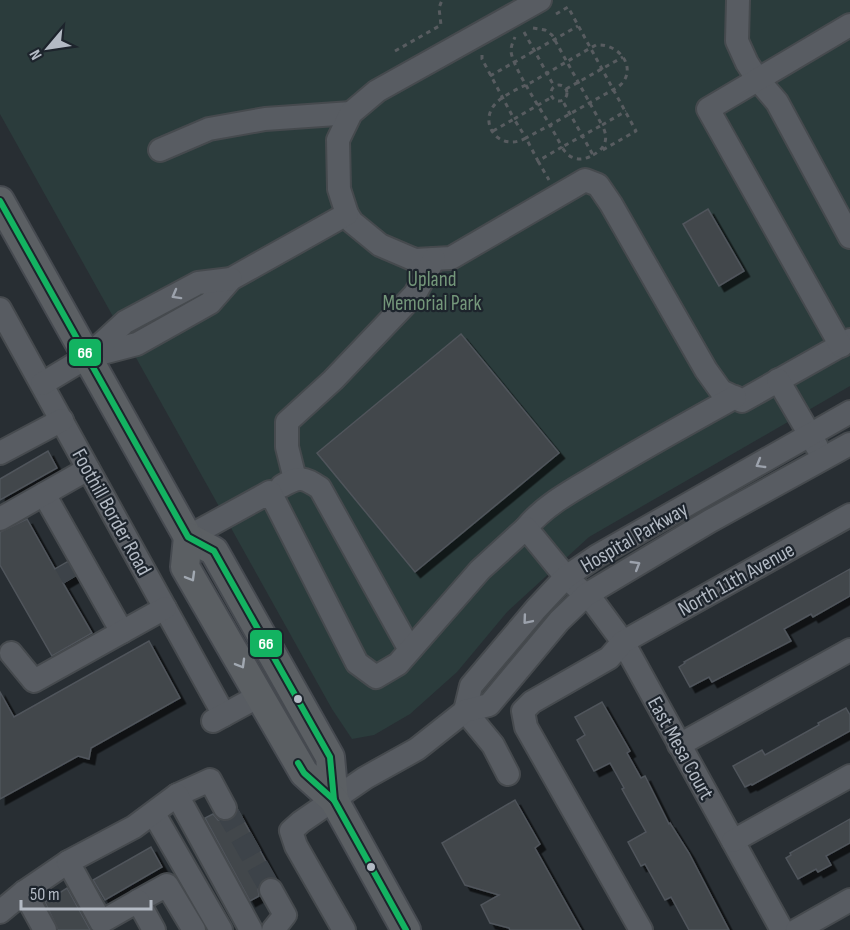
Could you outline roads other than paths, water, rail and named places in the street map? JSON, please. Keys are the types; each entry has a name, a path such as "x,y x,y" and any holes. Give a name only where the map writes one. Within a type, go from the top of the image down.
{"main road":[{"path":"0,201 188,537 214,551 330,757 334,800"},
{"path":"188,537 185,567 304,773 334,800 406,930"}],"street":[{"path":"540,0 377,91 351,113 338,140 339,189 347,214 352,222 380,245 415,260 451,258 585,180 598,185 706,370 721,391 742,401 845,343 708,109 850,26"},
{"path":"738,0 737,41 747,63 777,102 850,237"},
{"path":"160,150 209,129 265,119 351,113"},
{"path":"42,384 87,357 125,322 198,283 231,279 347,214"},
{"path":"295,479 287,447 287,422 333,380 415,294 434,259"},
{"name":"Foothill Border Road","path":"0,309 165,608 217,719 259,696"},
{"path":"778,380 823,459"},
{"path":"270,492 357,663 376,677 398,664 480,570 536,516 642,448 735,397"},
{"name":"Hospital Parkway","path":"465,711 471,686 566,577 597,556 850,412"},
{"path":"0,453 62,420"},
{"name":"Hospital Parkway","path":"334,800 365,778 417,749 465,711 489,705 559,621 586,595 710,521 850,444"},
{"path":"0,519 88,469"},
{"path":"188,537 295,479 306,479 320,488 410,650"},
{"path":"44,494 122,632"},
{"name":"North 11th Avenue","path":"640,930 525,727 523,711 532,702 609,658 623,642 850,515"},
{"name":"East Mesa Court","path":"526,528 566,577 595,604 623,642 782,930"},
{"path":"68,539 60,553 78,587 98,590"},
{"path":"11,653 34,681 165,608"},
{"path":"679,745 850,650"},
{"path":"465,711 493,745 508,774"},
{"path":"733,841 850,776"},
{"path":"0,912 24,892 68,862 134,827 165,804 210,780 225,808"},
{"path":"334,800 291,831 296,846 342,929"},
{"path":"165,804 221,930"},
{"path":"165,804 235,930"},
{"path":"165,804 251,930"},
{"path":"68,862 101,922 167,885 194,930"},
{"path":"271,890 285,915 273,930"},
{"path":"24,892 45,930"},
{"path":"797,930 850,900"},
{"path":"138,901 154,930"}],"tunnel":[{"path":"65,564 73,578"},
{"path":"225,808 271,890"}],"park label":[{"name":"Upland Memorial Park","path":"432,291"}]}
